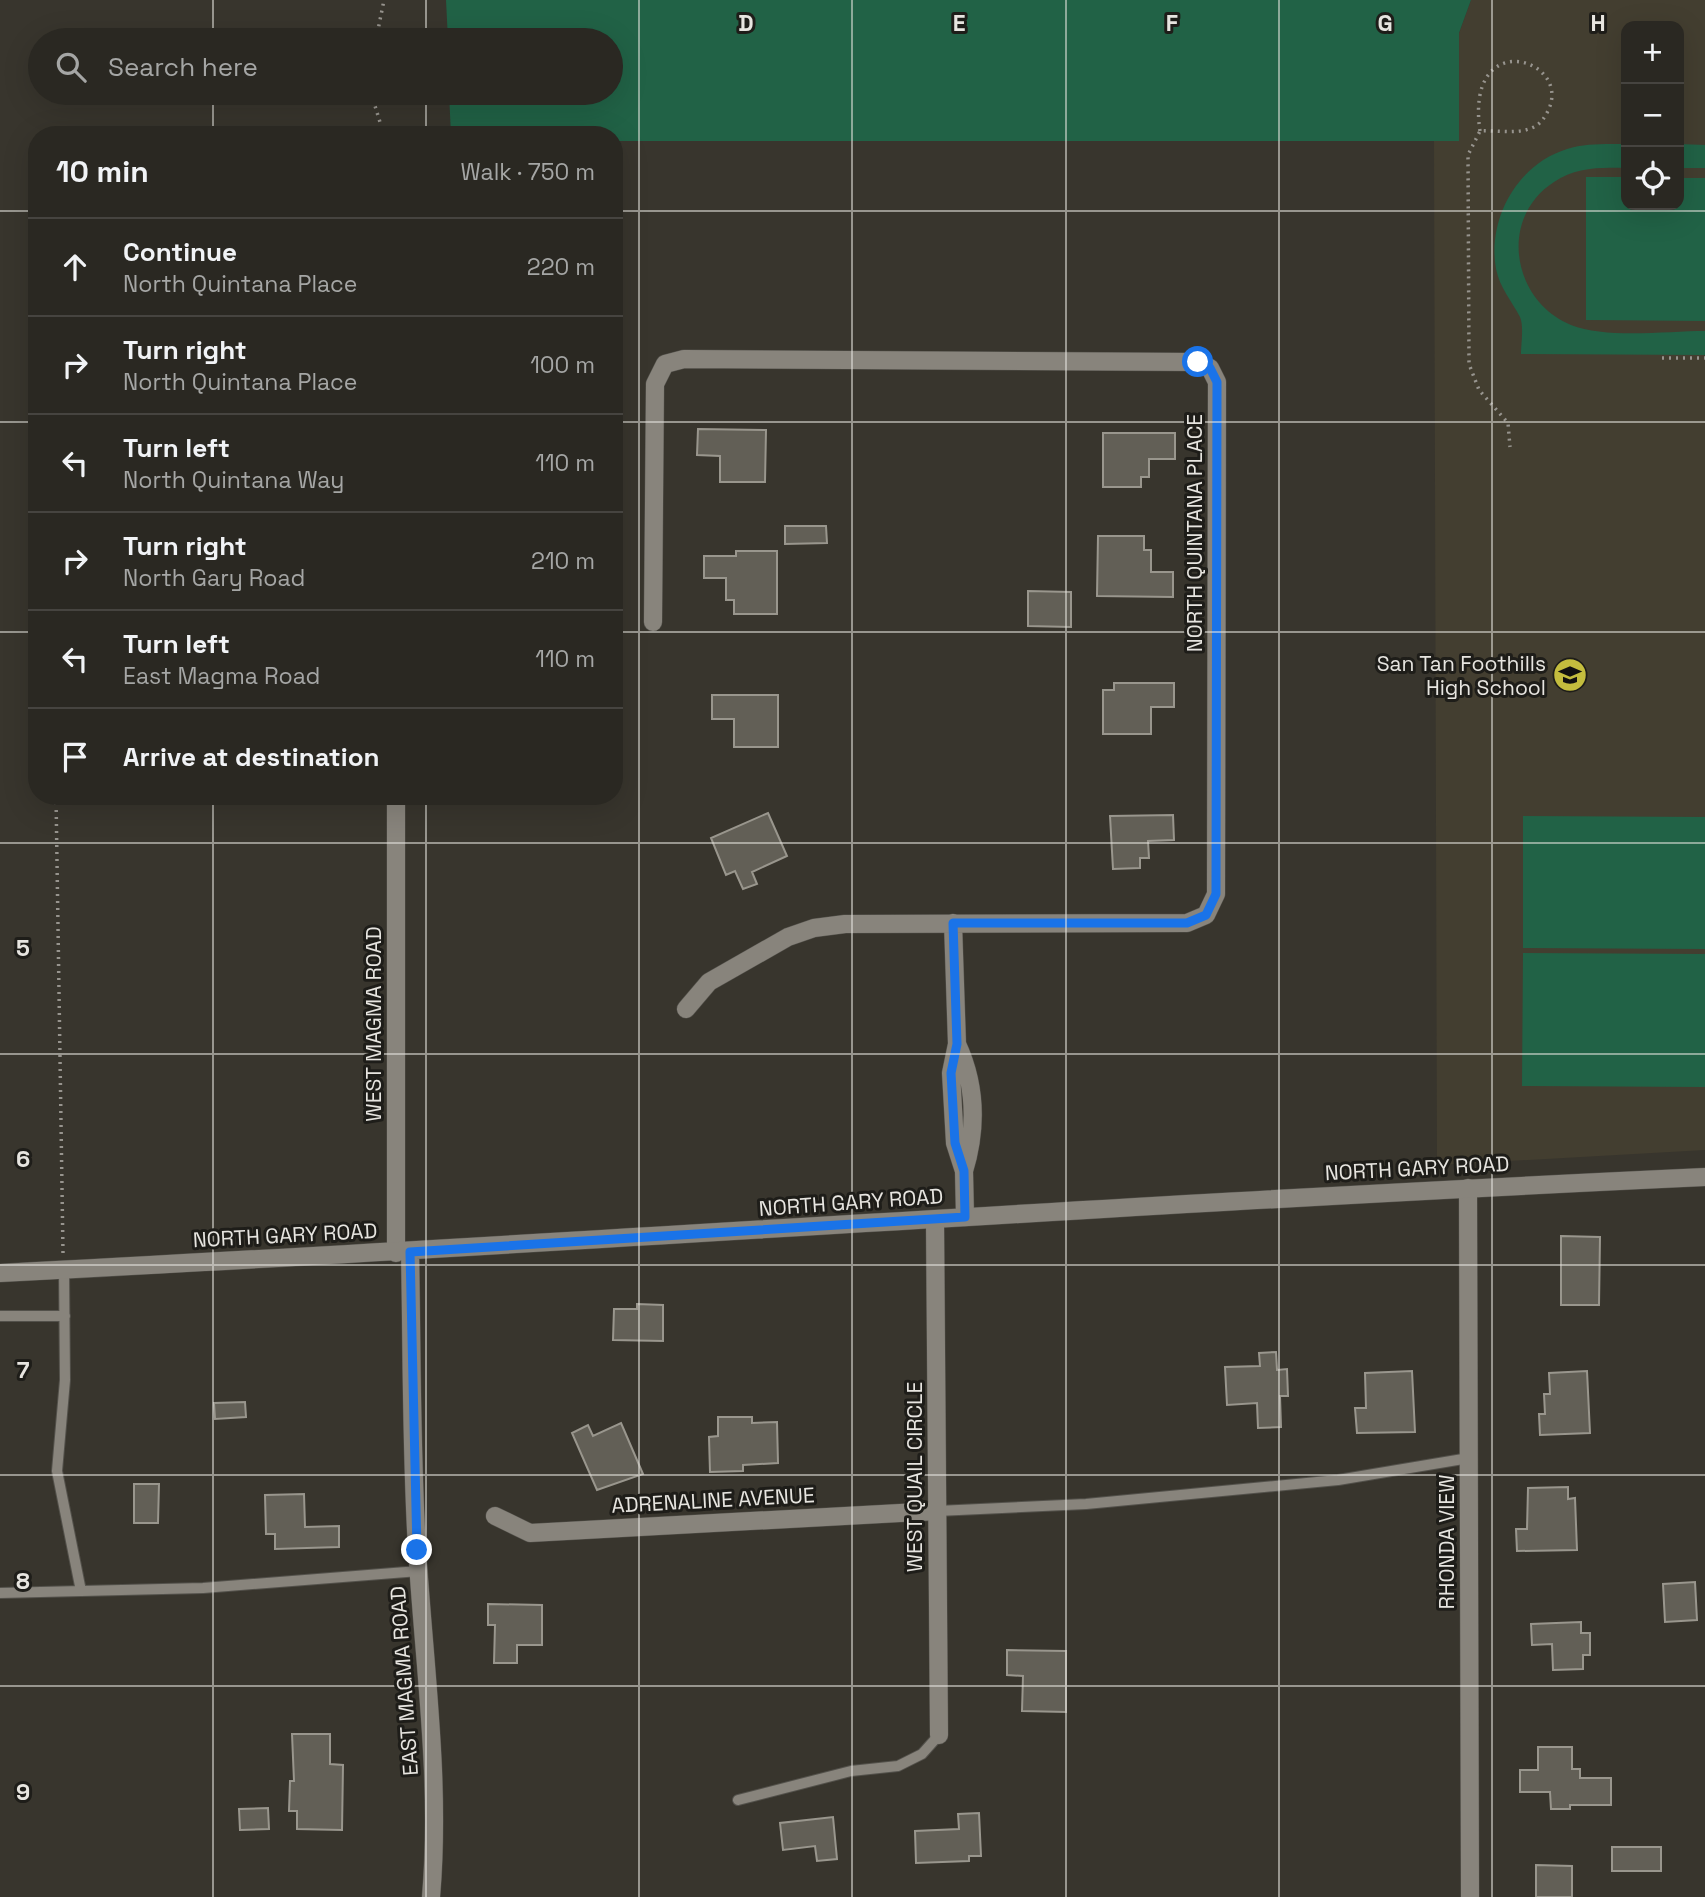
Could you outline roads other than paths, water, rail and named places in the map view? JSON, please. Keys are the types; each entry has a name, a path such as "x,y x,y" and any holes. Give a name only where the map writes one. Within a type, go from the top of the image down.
{"street":[{"name":"NORTH QUINTANA PLACE","path":"653,622 654,384 665,364 684,359 1184,361 1198,362 1210,368 1217,382 1216,894 1206,915 1187,923 953,923 814,928 788,937 709,982 686,1009"},
{"name":"WEST MAGMA ROAD","path":"396,805 403,1252"},
{"path":"953,923 957,1044 951,1073 955,1143 964,1171 965,1217"},
{"name":"NORTH GARY ROAD","path":"0,1273 403,1252 1468,1188 1705,1177"},
{"name":"RHONDA VIEW","path":"1468,1188 1470,1897"},
{"name":"WEST QUAIL CIRCLE","path":"935,1220 939,1735"},
{"name":"EAST MAGMA ROAD","path":"403,1252 419,1571 432,1717 434,1791 430,1897"},
{"name":"ADRENALINE AVENUE","path":"495,1516 530,1533 937,1511"}],"lane":[{"path":"64,1269 63,1414 57,1471 81,1591"},
{"path":"0,1316 65,1317"},
{"path":"937,1511 1086,1504 1326,1481 1469,1458"},
{"path":"0,1593 203,1588 419,1571"},
{"path":"738,1800 851,1771 898,1766 922,1754 939,1735"}],"place":[{"name":"San Tan Foothills High School","path":"1570,675"}]}
